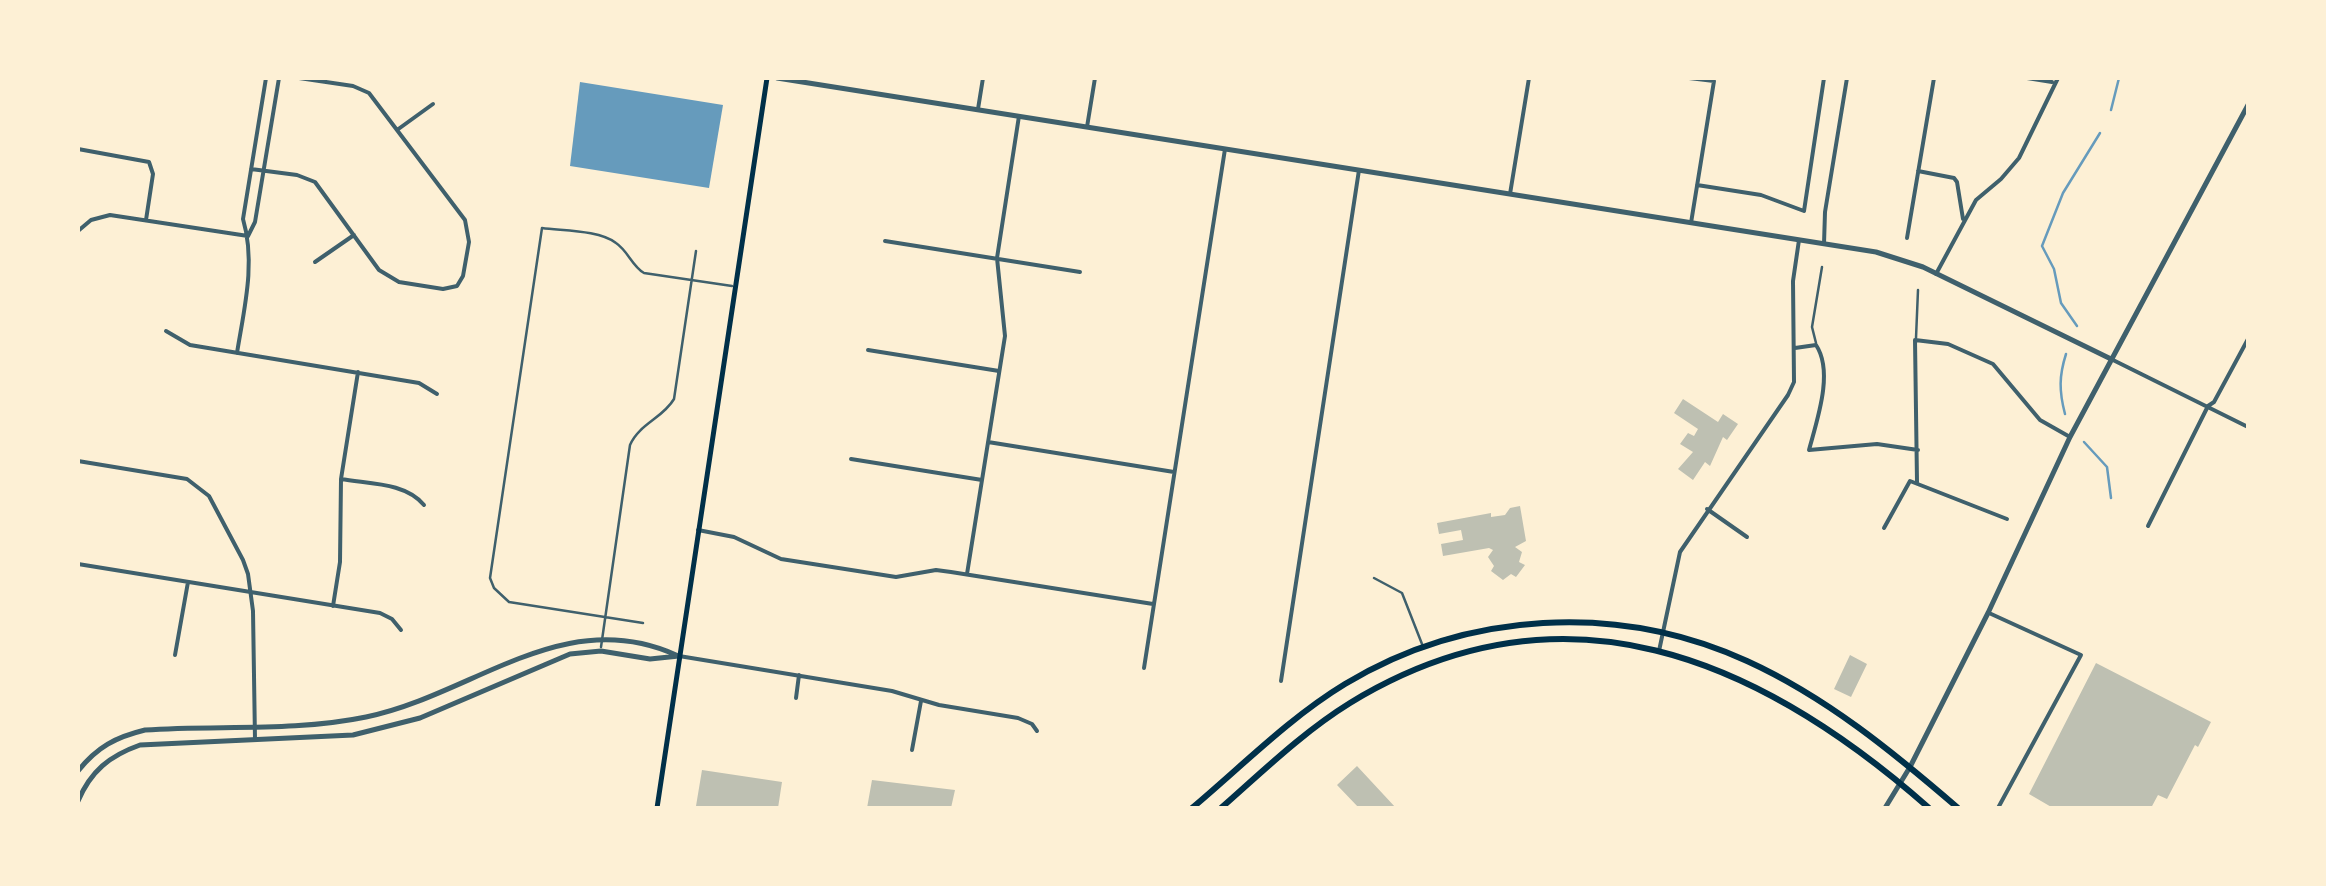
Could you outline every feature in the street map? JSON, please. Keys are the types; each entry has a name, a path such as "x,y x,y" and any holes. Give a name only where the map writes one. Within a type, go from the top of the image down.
{"main road":[{"path":"657,808 767,78"},
{"path":"1192,808 1326,696 1367,672 1423,646 1538,622 1597,623 1662,632 1715,648 1782,679 1845,718 1958,808"},
{"path":"1221,808 1335,713 1378,687 1429,664 1487,648 1541,641 1604,642 1659,651 1721,670 1776,696 1826,728 1929,808"}],"street":[{"path":"237,353 249,275 248,236 243,220 266,78"},
{"path":"248,236 255,222 278,78"},
{"path":"252,168 297,174 316,182 379,270 392,280 443,289 457,286 463,276 469,242 466,220 374,100 362,89 299,78"},
{"path":"777,78 1876,252 1936,274 2248,427"},
{"path":"978,109 983,78"},
{"path":"1087,127 1095,78"},
{"path":"1510,194 1529,78"},
{"path":"1688,78 1714,81 1691,223"},
{"path":"1824,244 1825,212 1846,78"},
{"path":"1907,238 1934,78"},
{"path":"1936,274 1976,200 2019,158 2056,80 2027,78"},
{"path":"1697,185 1761,195 1804,211 1822,79"},
{"path":"396,130 433,104"},
{"path":"1885,808 1910,767 1988,612 2070,436 2248,105"},
{"path":"967,574 1006,324 996,278 997,258 1019,116"},
{"path":"78,149 148,162 153,174 146,220"},
{"path":"1144,668 1225,149"},
{"path":"1281,681 1360,170"},
{"path":"1918,171 1958,182 1963,219"},
{"path":"78,231 100,216 248,236"},
{"path":"316,262 354,235"},
{"path":"1659,651 1680,552 1788,394 1796,368 1792,281 1799,240"},
{"path":"885,241 1080,272"},
{"path":"166,331 190,345 419,383 438,394"},
{"path":"2148,526 2208,406 2248,339"},
{"path":"1916,482 1916,340 1948,344 1993,364 2040,420 2070,436"},
{"path":"1795,348 1816,345 1822,354 1824,371 1809,450 1877,444 1918,450"},
{"path":"868,350 999,371"},
{"path":"333,606 340,562 340,479 358,372"},
{"path":"988,442 1174,472"},
{"path":"851,459 982,480"},
{"path":"78,460 176,476 197,484 209,496 244,560 251,593 254,740"},
{"path":"340,479 404,489 424,505"},
{"path":"1884,528 1910,481 1970,508 1978,506 2007,519"},
{"path":"1707,509 1747,536"},
{"path":"696,530 734,537 781,559 896,577 936,570 1154,604"},
{"path":"78,564 380,613 401,630"},
{"path":"175,655 188,582"},
{"path":"1988,612 2081,656 1998,808"},
{"path":"78,771 98,748 132,733 184,727 323,724 404,708 562,643 601,637 652,644 679,656 872,687 921,701 1018,718 1037,731"},
{"path":"78,801 96,770 108,759 140,745 324,738 408,722 570,654 601,651 650,660 679,656"},
{"path":"796,698 799,675"},
{"path":"912,750 921,701"}],"lane":[{"path":"643,623 510,602 494,588 490,578 542,228 608,238 625,250 639,271 734,286"},
{"path":"601,651 630,445 639,430 672,403 696,252"},
{"path":"1816,345 1812,327 1822,267"},
{"path":"1916,340 1918,290"},
{"path":"1374,578 1402,593 1423,646"}],"water":[{"path":"580,82 723,105 709,188 570,166"}],"building":[{"path":"1683,399 1718,422 1723,414 1738,424 1727,440 1723,437 1710,466 1705,462 1693,480 1678,469 1693,452 1680,444 1688,433 1694,436 1698,429 1674,413"},
{"path":"1520,506 1526,541 1515,547 1522,552 1519,562 1525,565 1516,577 1511,574 1503,580 1491,571 1494,566 1488,557 1493,550 1489,548 1443,556 1441,544 1463,540 1461,530 1439,534 1437,523 1491,513 1491,517 1505,515 1510,508"},
{"path":"1850,655 1867,664 1851,697 1834,689"},
{"path":"2096,663 2211,722 2167,799 2158,795 2151,808 2053,808 2029,794"},
{"path":"1357,766 1396,808 1359,808 1337,785"},
{"path":"702,770 782,782 778,808 696,806"},
{"path":"872,780 955,790 951,808 867,808"}],"waterway":[{"path":"2111,110 2119,78"},
{"path":"2077,326 2061,303 2054,269 2042,246 2063,193 2100,133"},
{"path":"2065,414 2061,384 2066,354"},
{"path":"2084,442 2107,467 2111,498"}]}
